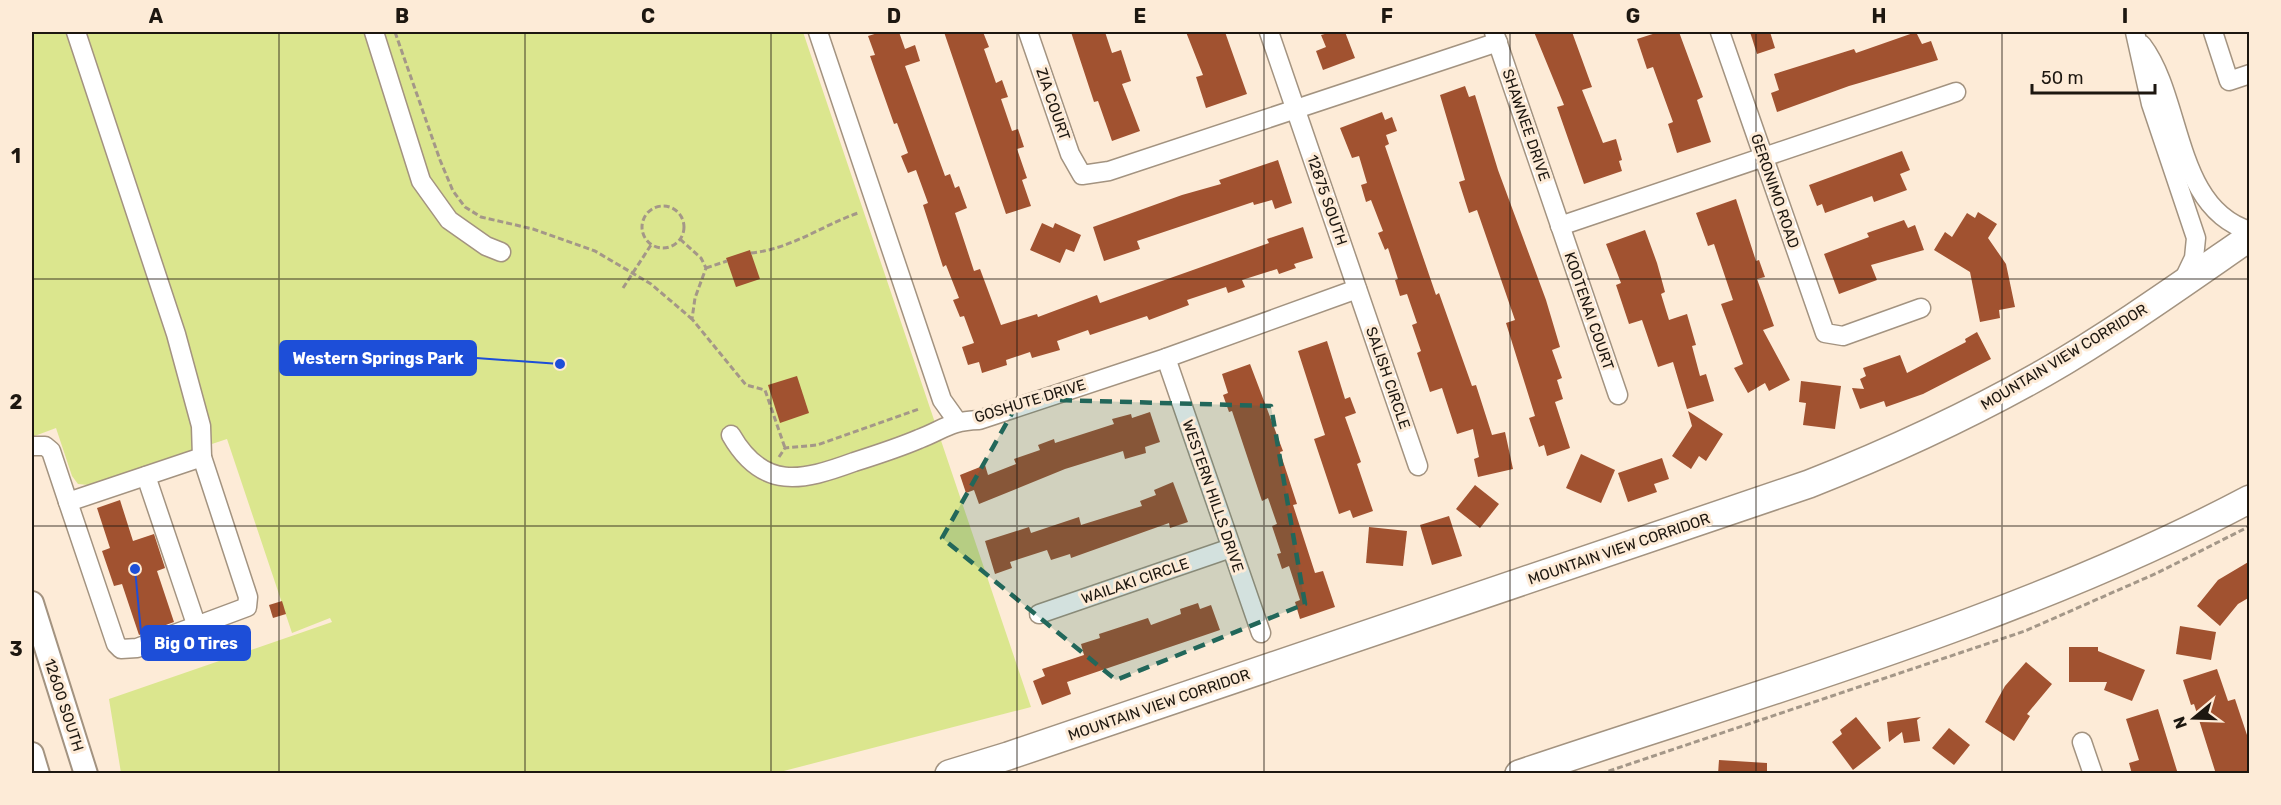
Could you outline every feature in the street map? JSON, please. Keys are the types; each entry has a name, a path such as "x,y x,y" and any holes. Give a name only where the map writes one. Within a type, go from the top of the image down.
{"highway":[{"name":"MOUNTAIN VIEW CORRIDOR","path":"949,774 1293,660 1809,484 1873,459 1964,417 2046,372 2250,237"},
{"path":"1519,774 1998,611 2129,558 2250,499"}],"main road":[{"name":"12600 SOUTH","path":"32,603 86,774"},
{"path":"32,754 38,774"}],"street":[{"path":"32,446 45,446 51,451 118,648 128,651 240,612 247,607 248,603 202,457 201,426 176,334 76,32"},
{"path":"374,32 421,181 449,220 486,246 501,252"},
{"name":"GOSHUTE DRIVE","path":"818,32 942,400 957,420 979,420 1166,358 1357,289"},
{"name":"ZIA COURT","path":"1028,32 1070,154 1082,175"},
{"name":"12875 SOUTH","path":"1269,32 1357,289"},
{"name":"GERONIMO ROAD","path":"1720,32 1825,333 1843,336 1921,308"},
{"path":"2213,32 2229,81 2250,74"},
{"path":"2141,34 2200,191 2210,205 2225,219 2250,231"},
{"path":"2141,34 2142,72 2196,238 2192,267 2181,284"},
{"name":"SHAWNEE DRIVE","path":"1082,175 1108,171 1296,110 1496,37 1560,226"},
{"path":"1560,226 1956,92"},
{"name":"KOOTENAI COURT","path":"1560,226 1618,395"},
{"name":"SALISH CIRCLE","path":"1357,289 1418,466"},
{"name":"WESTERN HILLS DRIVE","path":"1166,358 1261,633"},
{"path":"731,435 745,454 773,474 788,477 815,476 920,439 957,420"},
{"path":"68,502 202,457"},
{"path":"146,476 197,627"},
{"name":"WAILAKI CIRCLE","path":"1039,614 1231,548"},
{"path":"2082,742 2093,774"}],"path":[{"path":"395,32 440,160 458,200 474,214 563,238 595,251 633,272 692,319 746,385 765,390 785,448 773,474"},
{"path":"656,207 669,207 680,214 684,227 680,239 667,248 651,244 642,227 646,215 656,207"},
{"path":"751,253 779,249 812,235 833,222 858,213"},
{"path":"680,239 700,258 706,268"},
{"path":"623,288 651,244"},
{"path":"706,268 727,261"},
{"path":"692,319 695,298 706,268"},
{"path":"785,448 817,445 919,410"}],"highlighted area":[{"path":"1020,399 1271,406 1305,604 1116,680 942,538"}],"green space":[{"path":"32,32 803,32 1031,707 776,773 121,773 109,699 332,622 330,618 292,633 227,439 88,485 78,484 72,476 56,428 32,437"}],"building":[{"path":"881,32 899,32 905,49 915,45 920,61 905,66 945,176 950,174 955,188 959,186 967,208 955,213 974,271 980,269 1001,325 1037,314 1038,317 1097,295 1100,303 1269,243 1267,239 1303,227 1313,258 1294,264 1296,268 1279,274 1277,269 1242,280 1245,287 1228,293 1226,287 1187,300 1189,305 1149,320 1147,316 1090,335 1088,330 1057,341 1060,350 1032,358 1030,352 1006,360 1007,365 982,373 979,362 968,365 962,347 974,343 964,316 960,317 953,300 959,298 946,265 943,267 923,205 928,203 916,170 908,173 901,156 908,153 897,123 894,124 870,56 875,55 868,36"},
{"path":"944,32 983,32 989,47 984,49 996,83 1002,80 1008,97 1001,99 1012,131 1018,129 1024,147 1017,149 1027,178 1022,180 1031,206 1006,214"},
{"path":"1071,32 1105,32 1112,53 1121,50 1131,81 1122,84 1140,131 1112,141 1098,101 1094,102"},
{"path":"1186,32 1225,32 1247,94 1206,108 1196,77 1203,75"},
{"path":"1345,32 1355,58 1323,70 1316,51 1326,47 1321,35"},
{"path":"1534,32 1572,32 1592,87 1582,90 1603,143 1616,139 1622,160 1619,161 1622,171 1584,184 1557,107 1564,105"},
{"path":"1659,32 1679,32 1703,97 1697,100 1711,142 1677,153 1668,124 1673,122 1653,67 1647,69 1637,39"},
{"path":"1750,32 1770,32 1775,48 1757,54"},
{"path":"1916,32 1922,44 1931,41 1938,60 1849,86 1777,112 1771,93 1779,90 1774,74 1854,49 1856,53"},
{"path":"1465,86 1469,97 1475,95 1498,170 1546,300 1560,347 1552,350 1562,378 1557,380 1563,399 1555,402 1570,448 1547,456 1544,445 1539,447 1529,418 1535,416 1506,323 1515,320 1477,210 1469,213 1459,182 1465,180 1440,95"},
{"path":"1382,112 1385,120 1392,117 1397,131 1386,135 1389,144 1385,146 1436,295 1439,293 1472,386 1476,385 1492,435 1505,432 1513,469 1478,477 1474,459 1479,457 1473,429 1457,434 1442,388 1430,392 1417,353 1421,351 1412,325 1417,323 1407,294 1400,296 1395,280 1398,279 1388,248 1385,250 1378,233 1383,231 1371,200 1366,202 1361,185 1367,183 1359,156 1352,158 1340,128"},
{"path":"1902,151 1910,170 1900,174 1907,190 1874,202 1872,196 1825,213 1822,204 1817,206 1809,185"},
{"path":"1278,160 1292,203 1275,209 1272,200 1254,205 1253,202 1137,241 1140,249 1104,261 1093,227 1182,195 1221,184 1219,180"},
{"path":"1736,199 1756,261 1759,260 1765,277 1757,279 1774,326 1763,330 1790,380 1769,391 1765,383 1748,393 1734,368 1743,364 1721,304 1733,300 1714,244 1708,246 1696,213"},
{"path":"1978,212 1997,224 1988,238 2006,264 2015,307 1999,310 2000,318 1980,322 1970,272 1934,250 1945,232 1952,237 1967,213 1975,218"},
{"path":"1904,220 1908,228 1915,225 1924,250 1871,265 1877,280 1839,294 1824,254 1869,237 1867,233"},
{"path":"1042,223 1053,228 1055,223 1081,235 1074,252 1066,249 1060,263 1030,250"},
{"path":"1645,230 1665,292 1661,294 1669,320 1687,314 1696,345 1692,346 1700,376 1706,374 1714,401 1687,409 1673,362 1658,367 1642,320 1629,324 1616,285 1621,283 1606,244"},
{"path":"750,250 760,279 736,287 726,258"},
{"path":"1977,332 1991,359 1923,394 1886,407 1884,401 1860,409 1852,388 1864,389 1860,379 1866,376 1863,368 1900,355 1907,373 1966,342 1965,339"},
{"path":"1327,341 1345,399 1350,397 1356,413 1345,417 1361,462 1357,464 1373,511 1353,518 1350,510 1339,514 1314,439 1325,435 1298,351"},
{"path":"1250,364 1283,451 1280,452 1297,504 1293,505 1315,573 1323,571 1335,607 1300,619 1295,602 1300,600 1289,566 1282,569 1277,554 1281,553 1272,526 1277,524 1268,498 1262,501 1232,411 1229,412 1223,395 1228,393 1222,374"},
{"path":"797,376 809,413 780,423 768,385"},
{"path":"1801,381 1841,386 1835,429 1803,425 1806,403 1799,402"},
{"path":"1688,411 1723,434 1706,461 1699,456 1691,469 1672,456 1692,426"},
{"path":"1150,412 1160,442 1145,447 1146,453 1125,459 1123,451 1065,469 979,504 974,490 966,493 960,475 985,465 988,475 1016,464 1014,459 1040,450 1038,445 1054,439 1055,443 1114,424 1112,419 1131,414 1132,418"},
{"path":"1581,454 1615,470 1601,503 1566,488"},
{"path":"1662,458 1669,479 1654,484 1657,492 1628,502 1618,473"},
{"path":"1173,482 1188,522 1170,528 1169,523 1071,558 1070,554 1051,560 1047,550 1010,562 1012,568 995,574 985,541 1029,527 1031,533 1079,517 1081,525 1142,506 1140,501 1156,495 1154,490"},
{"path":"1475,485 1499,504 1480,528 1456,509"},
{"path":"120,500 133,541 154,534 165,568 157,571 174,622 139,635 122,584 114,586 102,551 110,548 97,508"},
{"path":"1449,516 1462,556 1432,565 1420,525"},
{"path":"1369,527 1407,531 1403,566 1366,563"},
{"path":"2250,561 2250,597 2238,604 2220,626 2197,606 2218,580"},
{"path":"282,601 286,614 273,618 269,605"},
{"path":"1198,603 1200,609 1211,605 1220,630 1067,682 1071,694 1042,705 1033,681 1045,676 1042,669 1084,655 1081,644 1100,638 1099,634 1148,618 1151,625 1181,614 1180,609"},
{"path":"2180,626 2216,632 2211,660 2176,654"},
{"path":"2069,647 2098,647 2098,651 2145,670 2132,701 2104,690 2107,682 2069,682"},
{"path":"2026,662 2052,684 2027,714 2030,716 2014,741 1985,722 2005,686"},
{"path":"2217,669 2228,701 2235,699 2250,744 2250,774 2216,774 2194,704 2191,705 2183,680"},
{"path":"2158,709 2178,774 2132,774 2129,763 2139,760 2126,719"},
{"path":"1856,717 1881,748 1853,770 1832,742 1842,734 1840,730"},
{"path":"1921,717 1917,720 1920,741 1904,743 1902,732 1889,742 1887,722"},
{"path":"1949,728 1970,745 1954,765 1932,748"},
{"path":"1719,760 1767,763 1767,774 1718,774"}],"place":[{"name":"Western Springs Park","path":"560,364"},
{"name":"Big O Tires","path":"135,569"}]}
